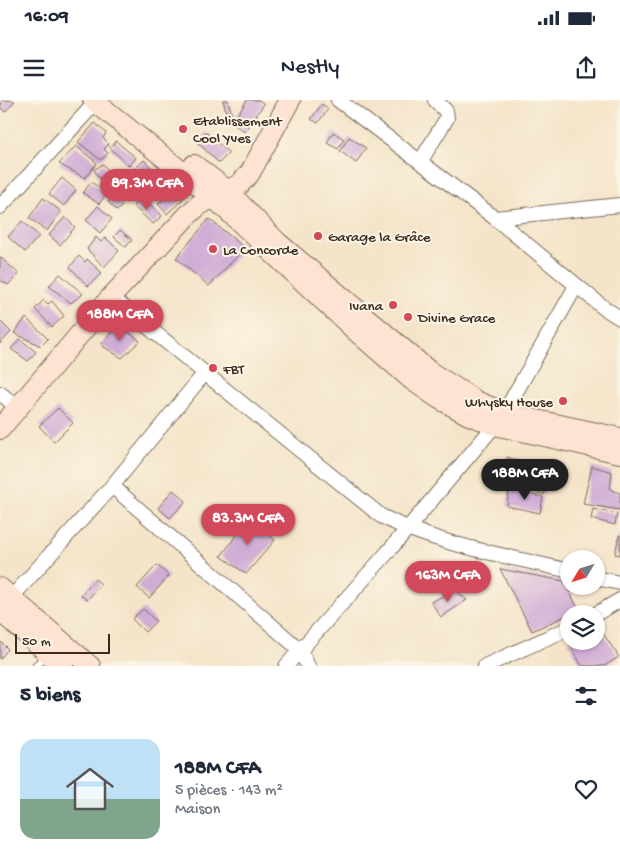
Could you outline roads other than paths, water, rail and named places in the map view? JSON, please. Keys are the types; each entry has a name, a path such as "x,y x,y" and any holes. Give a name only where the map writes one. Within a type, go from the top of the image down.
{"main road":[{"path":"0,429 19,409 111,297 188,215 220,194 240,184 250,174 290,100"},
{"path":"101,101 220,194 430,372 478,402 499,419 620,453"},
{"path":"499,419 620,438"},
{"path":"4,599 49,662"},
{"path":"4,599 90,666"}],"street":[{"path":"338,100 495,218 576,286 620,318"},
{"path":"420,162 447,118 446,111 435,100"},
{"path":"2,203 101,101"},
{"path":"495,218 620,204"},
{"path":"286,666 407,529 499,419 576,286"},
{"path":"111,297 381,516 407,529 457,545 560,569"},
{"path":"4,599 112,486 204,374"},
{"path":"0,392 19,409"},
{"path":"112,486 300,650 308,666"},
{"path":"605,580 620,582"},
{"path":"605,609 620,600"},
{"path":"485,666 560,632"}],"place":[{"name":"Etablissement Cool Yves","path":"183,129"},
{"name":"Garage la Grâce","path":"318,236"},
{"name":"La Concorde","path":"213,249"},
{"name":"Ivana","path":"393,305"},
{"name":"Divine Grace","path":"408,317"},
{"name":"FBT","path":"213,368"},
{"name":"Whysky House","path":"563,401"}]}
